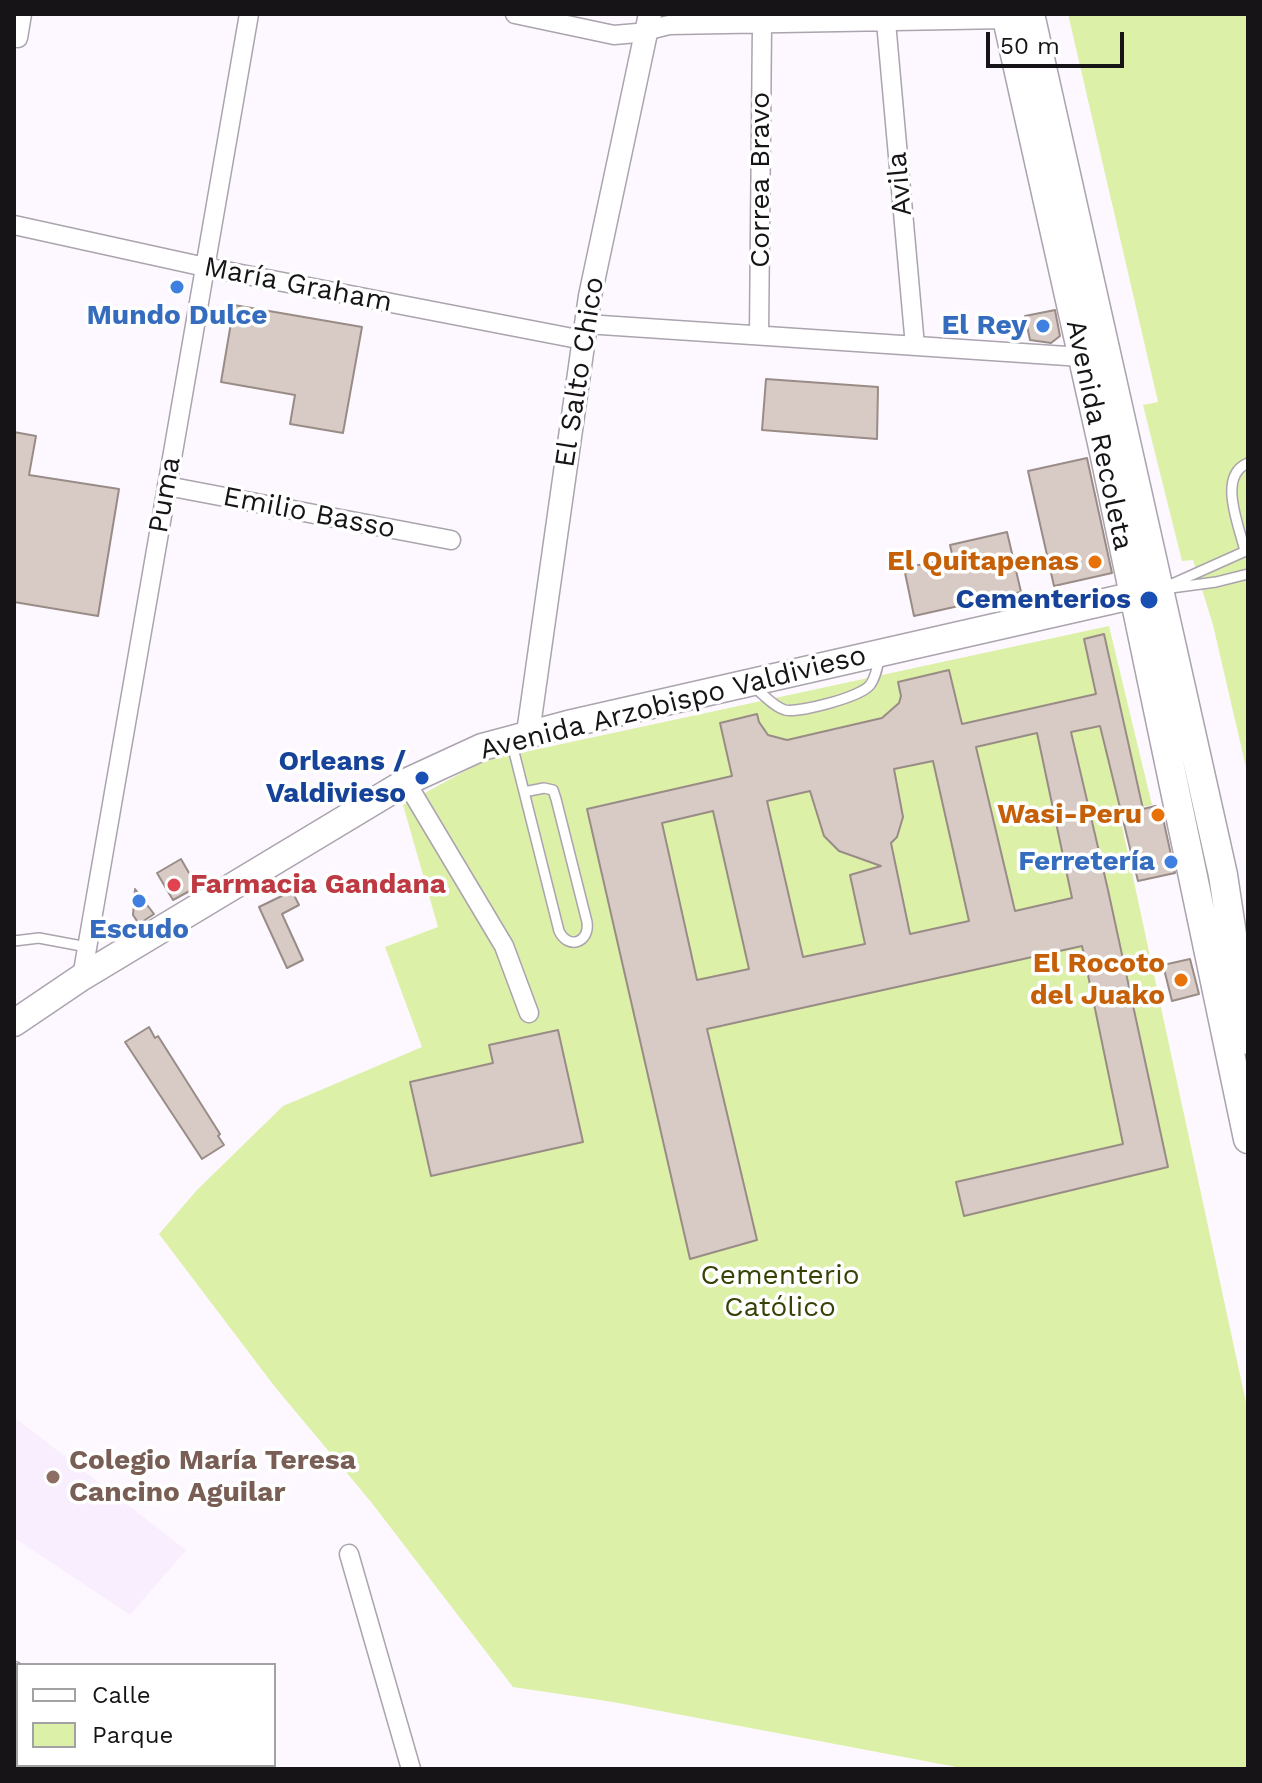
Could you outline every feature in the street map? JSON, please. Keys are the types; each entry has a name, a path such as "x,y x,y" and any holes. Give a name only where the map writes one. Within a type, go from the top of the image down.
{"main road":[{"name":"Avenida Recoleta","path":"1015,16 1082,357 1248,1139"},
{"name":"Avenida Recoleta","path":"1015,16 1160,589 1243,964 1248,1040"},
{"name":"Avenida Arzobispo Valdivieso","path":"14,1023 82,977 406,782 457,757 520,736 1160,589"}],"street":[{"path":"18,38 22,14"},
{"name":"Puma","path":"82,977 249,14"},
{"path":"515,14 614,35 649,22 669,25 762,25 1015,16"},
{"name":"El Salto Chico","path":"520,736 584,332 649,22"},
{"name":"Avila","path":"886,22 915,346"},
{"name":"Correa Bravo","path":"759,335 762,25"},
{"name":"María Graham","path":"14,225 205,267 584,332 759,335 1082,357"},
{"name":"Emilio Basso","path":"167,486 451,540"},
{"path":"406,782 504,946 529,1013"},
{"path":"349,1554 411,1769"}],"lane":[{"path":"1160,589 1247,550 1231,488 1232,476 1248,463"},
{"path":"1160,589 1216,582 1248,574"},
{"path":"749,682 782,709 794,711 857,695 869,688 881,652"},
{"path":"520,736 524,792 559,931 569,943 578,942 585,938 589,930 553,790 544,788 524,792"},
{"path":"14,941 39,938 87,947"}],"shaded area":[{"name":"Colegio María Teresa Cancino Aguilar","path":"14,1417 186,1550 130,1615 14,1538"}],"green space":[{"path":"1068,14 1248,14 1248,776 1213,625 1193,560 1182,561 1143,405 1158,402"},
{"name":"Cementerio Católico","path":"1109,626 1152,805 1119,812 1248,1412 1248,1769 967,1769 613,1702 513,1687 371,1502 275,1387 159,1234 197,1190 283,1106 422,1047 385,947 438,927 403,805 483,761"}],"building":[{"path":"234,305 362,327 343,433 290,424 295,395 221,382"},
{"name":"El Rey","path":"1055,310 1060,336 1051,343 1030,340 1025,316"},
{"path":"766,379 878,387 877,439 762,430"},
{"path":"14,432 36,436 29,475 119,489 98,616 14,602"},
{"path":"1087,458 1112,573 1054,586 1028,471"},
{"path":"1007,532 1021,592 914,616 904,568 953,558 950,545"},
{"path":"1104,634 1143,809 1155,806 1161,809 1175,873 1138,881 1100,726 1071,732 1168,1167 964,1216 956,1182 1123,1144 1082,946 707,1029 757,1240 690,1259 587,809 732,776 720,723 757,714 768,735 787,740 882,718 899,703 898,682 949,670 962,724 1096,694 1084,639","holes":["1037,733 1072,898 1015,911 976,747","933,761 969,921 910,934 891,843 897,837 903,817 894,769","810,791 824,836 839,851 881,866 850,875 865,944 803,957 767,801","713,811 749,969 697,980 662,823"]},
{"path":"181,859 197,887 173,900 157,873"},
{"name":"Escudo","path":"135,889 154,914 139,924 133,915"},
{"path":"292,891 299,905 282,914 303,960 287,968 259,907"},
{"name":"El Rocoto del Juako","path":"1190,959 1199,994 1172,1001 1163,965"},
{"path":"149,1027 155,1038 158,1036 220,1134 218,1136 224,1145 202,1159 125,1042"},
{"path":"558,1030 583,1142 431,1176 410,1082 493,1063 489,1045"}],"place":[{"name":"Mundo Dulce","path":"177,287"},
{"name":"El Rey","path":"1043,326"},
{"name":"El Quitapenas","path":"1095,562"},
{"name":"Cementerios","path":"1149,600"},
{"name":"Orleans / Valdivieso","path":"422,778"},
{"name":"Wasi-Peru","path":"1158,815"},
{"name":"Ferretería","path":"1171,862"},
{"name":"Farmacia Gandana","path":"174,885"},
{"name":"Escudo","path":"139,901"},
{"name":"El Rocoto del Juako","path":"1181,980"},
{"name":"Colegio María Teresa Cancino Aguilar","path":"53,1477"}]}
